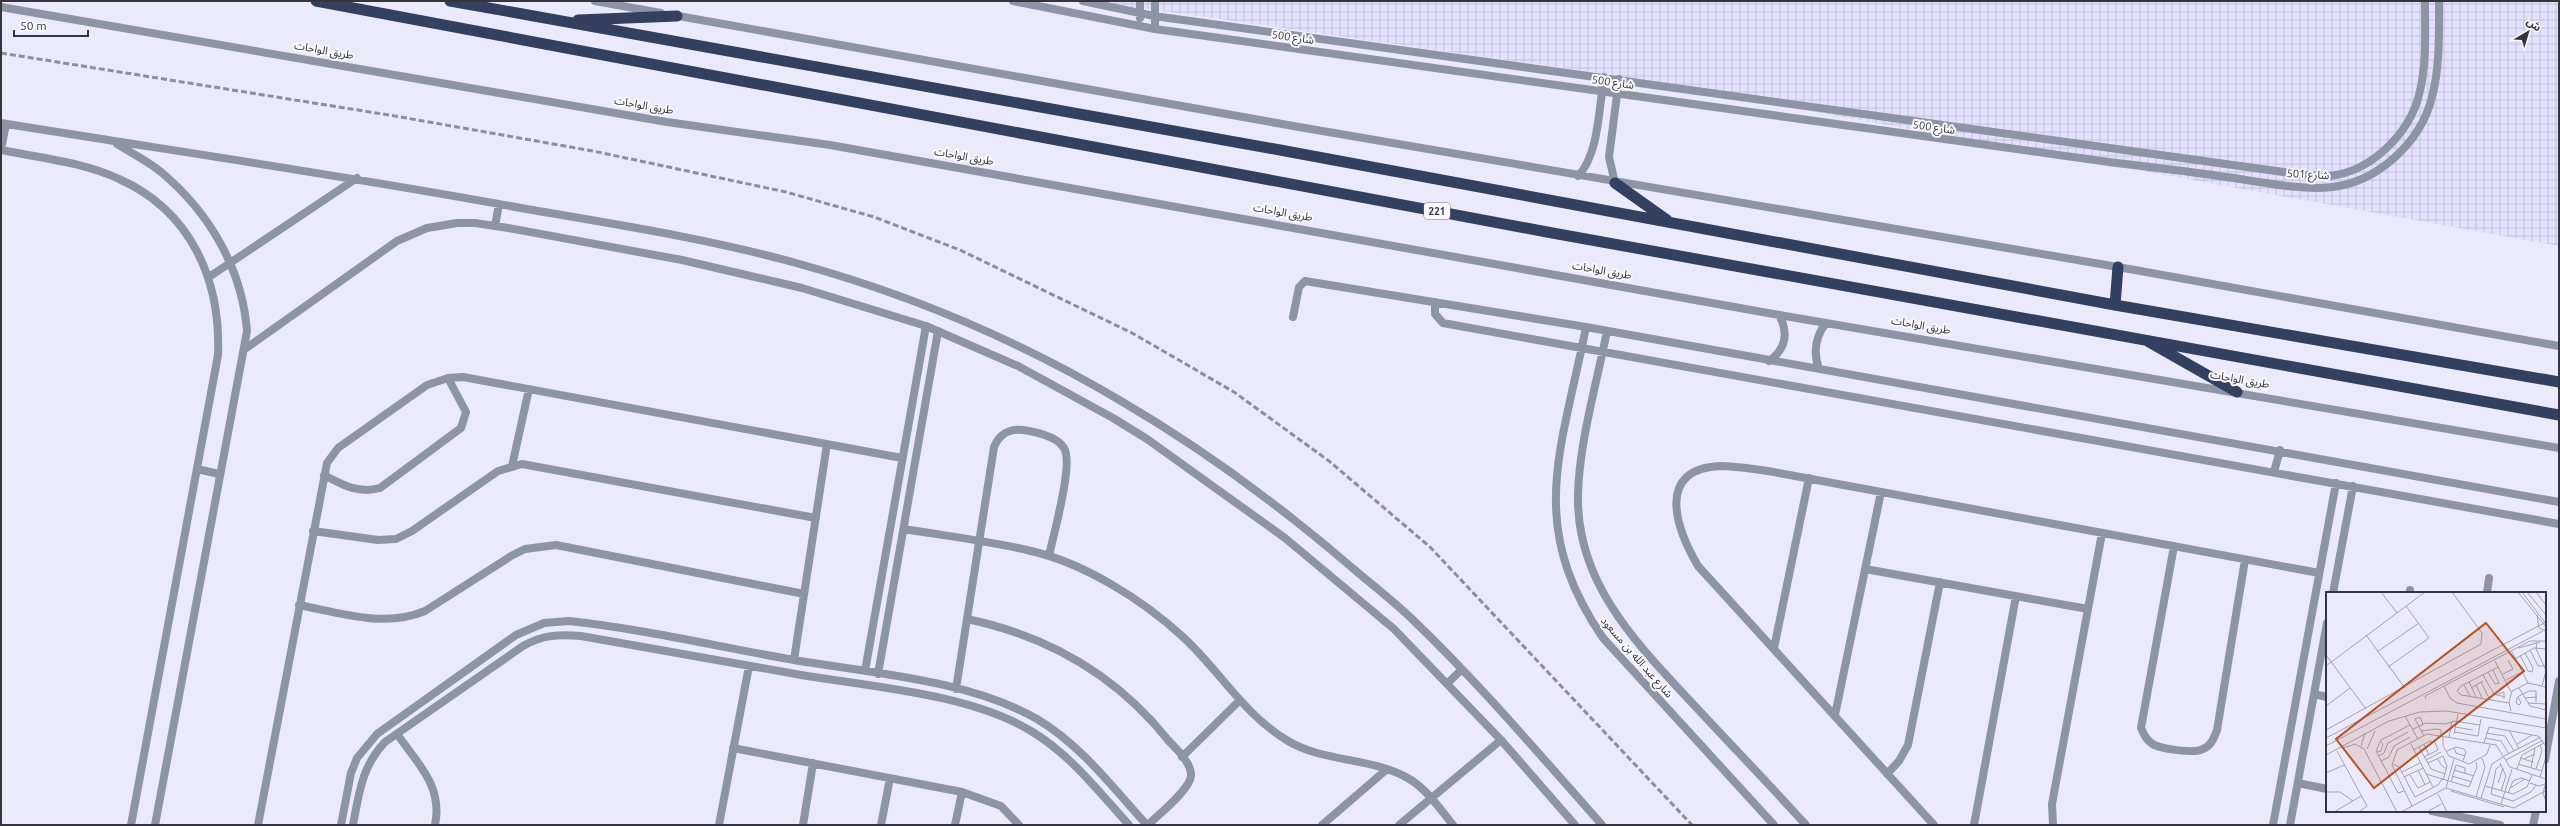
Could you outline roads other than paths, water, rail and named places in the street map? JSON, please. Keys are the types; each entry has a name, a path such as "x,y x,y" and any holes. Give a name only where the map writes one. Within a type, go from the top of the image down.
{"highway":[{"name":"طريق الواحات","path":"316,1 1547,232 2141,338 2559,415"},
{"path":"450,1 1211,137 2115,305 2559,382"},
{"path":"558,21 677,16"},
{"path":"1615,183 1670,222"},
{"path":"2115,305 2118,267"},
{"path":"2141,338 2237,392"}],"street":[{"path":"595,1 1615,183 2118,267 2559,346"},
{"name":"شارع 500","path":"1013,1 1155,29 2213,175"},
{"name":"شارع 500","path":"1083,1 1154,16 2215,162"},
{"path":"1140,1 1140,26"},
{"path":"1155,1 1155,29"},
{"name":"شارع 501","path":"2215,162 2305,175 2330,176 2345,172 2374,158 2397,137 2407,124 2416,103 2422,80 2425,1"},
{"name":"شارع 501","path":"2213,175 2261,182 2331,188 2364,178 2394,158 2417,131 2428,110 2436,81 2439,1"},
{"name":"طريق الواحات","path":"1,7 667,122 838,146 1779,315 2559,448"},
{"path":"1519,80 1521,67"},
{"path":"1578,176 1591,156 1604,77"},
{"path":"1615,183 1609,157 1619,79"},
{"path":"1754,112 1755,99"},
{"path":"1829,123 1830,109"},
{"path":"131,825 218,355 219,328 216,301 209,277 187,235 162,208 138,189 118,178 90,169 1,150 4,123 114,142 357,178 719,244 797,263 928,307 1024,349 1122,401 1240,478 1326,546 1410,617 1462,670 1602,825"},
{"path":"2016,149 2018,136"},
{"path":"114,142 160,171 187,195 209,224 231,263 239,282 245,308 247,331 245,349 220,474 155,825"},
{"path":"2213,175 2215,162"},
{"path":"2330,176 2331,188"},
{"path":"209,277 357,178"},
{"path":"495,226 499,204"},
{"path":"245,349 386,248 413,233 457,223 495,226 682,260 796,286 926,326 1018,366 1074,395 1147,439 1313,561 1394,629 1501,740 1575,825"},
{"path":"1293,317 1299,287 1305,281 1586,327 1769,361 1819,368 2559,500"},
{"path":"1435,302 1435,314 1443,323 1582,346 2559,524"},
{"path":"1769,361 1777,356 1785,340 1783,322 1779,315"},
{"path":"1819,368 1815,348 1819,334 1826,323"},
{"path":"865,671 926,326"},
{"name":"شارع عبد الله بن مسعود","path":"1586,327 1556,473 1554,502 1562,553 1573,588 1586,614 1603,638 1774,825"},
{"path":"878,674 938,331"},
{"name":"شارع عبد الله بن مسعود","path":"1607,331 1580,464 1578,495 1580,526 1587,557 1598,586 1632,638 1806,825"},
{"path":"258,825 327,462 338,448 427,385 448,378 463,377 902,458"},
{"path":"324,475 350,488 370,491 380,488 454,434 465,420 466,412 448,378"},
{"path":"512,466 529,389"},
{"path":"956,689 994,447 1002,435 1015,430 1022,430 1056,440 1061,444 1068,456 1066,474 1049,556"},
{"path":"794,660 827,444"},
{"path":"2274,472 2280,450"},
{"path":"313,531 378,540 396,539 412,531 498,471 512,466 532,465 816,518"},
{"path":"1934,825 1698,566 1679,529 1675,501 1680,487 1689,476 1701,469 1726,467 1809,478 2319,573"},
{"path":"197,470 220,474"},
{"path":"1774,648 1809,478"},
{"path":"2274,825 2336,483"},
{"path":"2333,592 2353,486"},
{"path":"1835,716 1881,492"},
{"path":"904,529 1049,556 1114,587 1150,610 1198,652 1239,701 1262,724 1290,742 1320,754 1353,760 1386,770 1411,780 1431,799 1453,825"},
{"path":"2052,825 2052,804 2102,533"},
{"path":"299,605 363,617 399,618 412,616 425,611 511,556 525,549 556,545 804,594"},
{"path":"2174,546 2142,728 2146,738 2155,745 2193,752 2204,749 2213,741 2217,730 2245,560"},
{"path":"1865,569 2088,609"},
{"path":"2487,592 2489,578"},
{"path":"1887,774 1899,761 1908,745 1940,582"},
{"path":"1974,825 2016,596"},
{"path":"341,825 351,773 366,745 377,734 523,631 557,621 583,622 794,660 865,671 956,689 1009,704 1038,720 1064,738 1092,764 1147,825 1190,781 1190,768 1182,757 1133,701 1105,677 1074,657 1022,633 967,618"},
{"path":"2290,825 2326,628"},
{"path":"343,816 354,822 362,776 376,752 396,734 523,646 547,636 581,636 910,693 976,708 1004,717 1032,731 1055,748 1082,773 1129,825"},
{"path":"664,650 666,637"},
{"path":"474,665 481,676"},
{"path":"719,825 749,666"},
{"path":"1447,684 1462,670"},
{"path":"910,693 912,680"},
{"path":"2546,754 2559,681"},
{"path":"2314,694 2326,697"},
{"path":"1182,757 1239,701"},
{"path":"396,734 434,790 438,804 435,825"},
{"path":"1399,825 1501,740"},
{"path":"733,748 813,762 962,792 1001,806 1020,825"},
{"path":"803,825 813,762"},
{"path":"1322,825 1386,770"},
{"path":"881,825 890,778"},
{"path":"2298,783 2326,789"},
{"path":"955,825 962,792"},
{"path":"2437,812 2500,825"},
{"path":"2534,825 2536,812"}],"railway":[{"path":"1,53 395,116 593,151 786,192 874,217 960,250 1132,333 1234,392 1329,461 1430,547 1692,825"}]}
